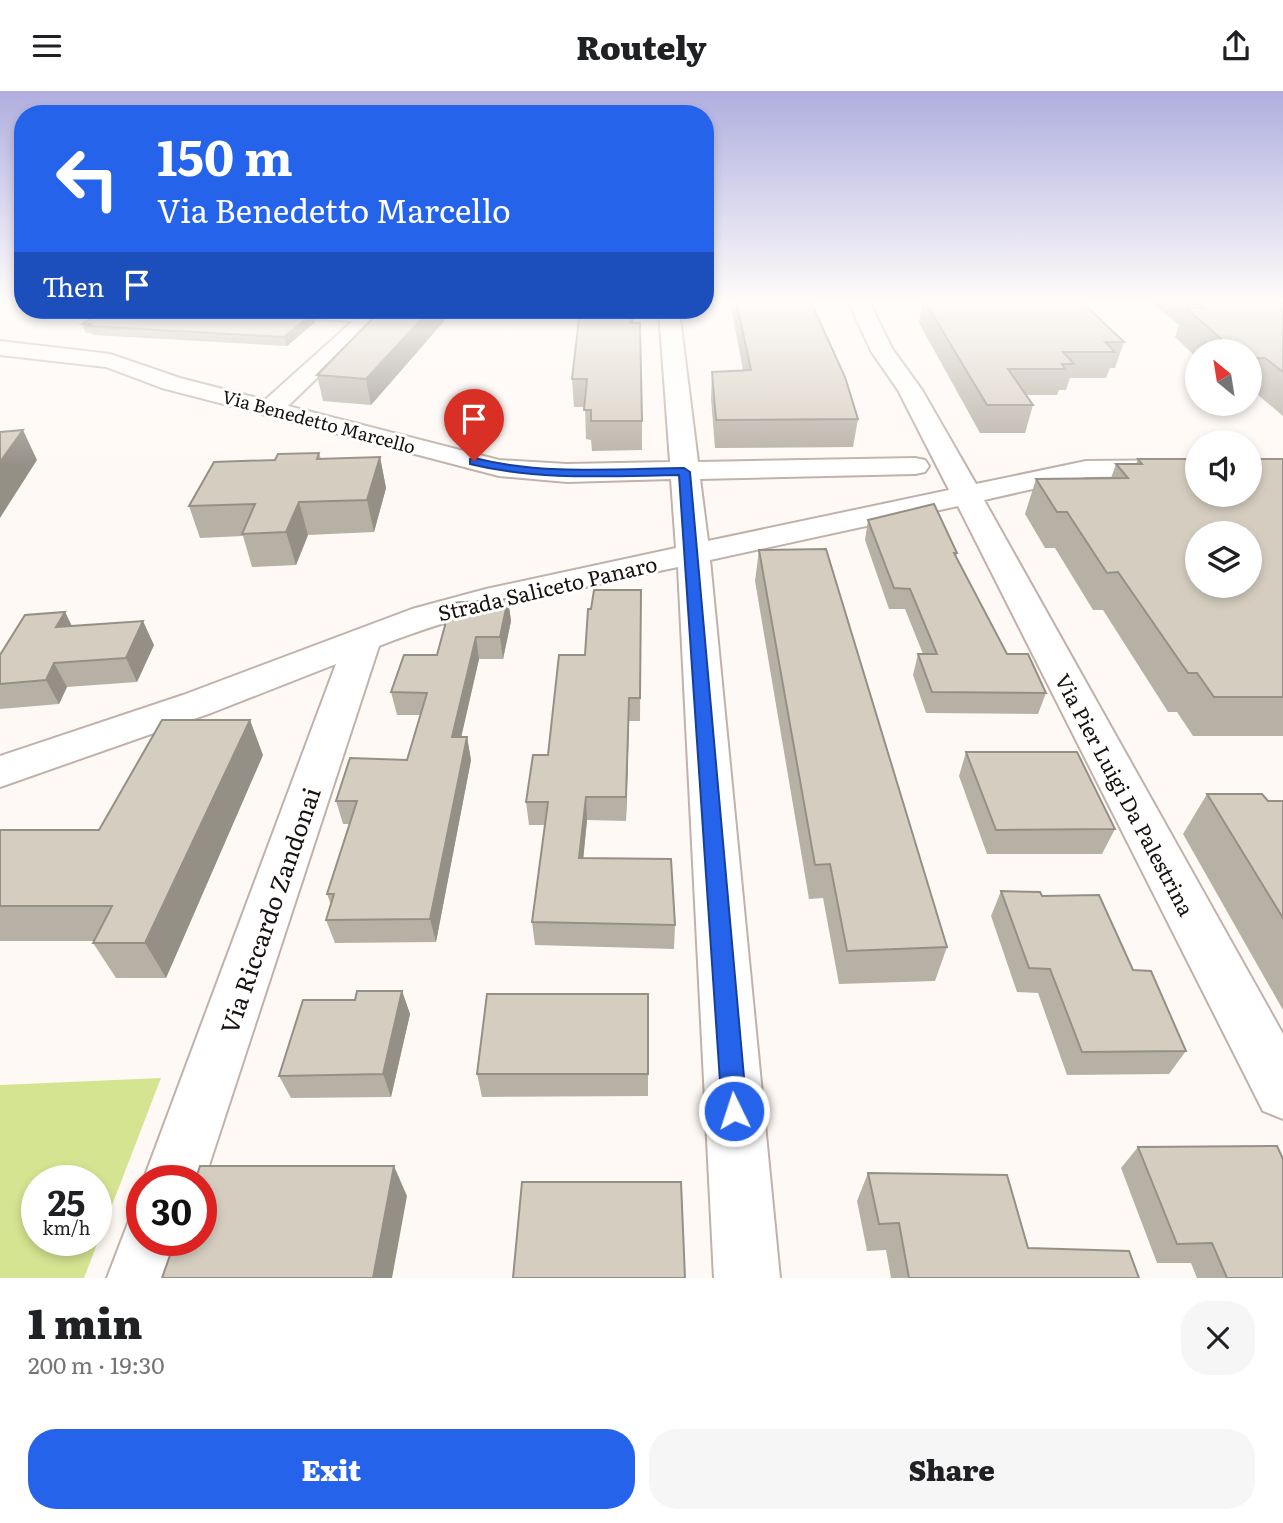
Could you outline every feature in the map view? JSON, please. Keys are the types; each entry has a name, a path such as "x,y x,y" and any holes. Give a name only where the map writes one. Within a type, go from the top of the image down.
{"street":[{"name":"Via Benedetto Marcello","path":"63,355 110,361 171,383 499,468 567,473 915,466"},
{"path":"270,409 327,355"},
{"path":"673,355 693,554 747,1278"},
{"name":"Via Pier Luigi Da Palestrina","path":"885,355 910,390 968,497 1283,1091"},
{"name":"Strada Saliceto Panaro","path":"0,772 197,704 424,616 486,599 968,497 1086,469 1185,468"},
{"name":"Via Riccardo Zandonai","path":"180,1165 363,639"},
{"path":"140,1278 148,1256"}],"green space":[{"path":"161,1078 112,1205 112,1165 21,1165 21,1256 92,1256 84,1278 0,1278 0,1085"}],"building":[{"path":"336,355 388,355 366,379 317,375"},
{"path":"575,355 641,355 642,421 591,421 591,410 584,410 587,379 572,379"},
{"path":"748,355 835,355 858,419 716,420 712,372 751,370"},
{"path":"957,355 1066,355 1074,364 1062,364 1065,369 1008,369 1033,405 987,405"},
{"path":"1262,355 1283,355 1283,372"},
{"path":"23,430 0,462 0,432"},
{"path":"319,453 317,459 380,457 367,500 299,502 286,532 242,534 255,504 189,506 214,462 275,460 278,454"},
{"path":"1138,459 1185,459 1185,507 1262,507 1262,459 1283,459 1283,697 1214,697 1197,673 1188,673 1118,572 1107,573 1067,512 1057,512 1036,479 1128,478 1116,464 1142,464"},
{"path":"934,504 957,553 954,553 1007,654 1028,654 1046,693 932,692 918,654 937,654 910,589 894,588 868,520"},
{"path":"826,549 947,947 847,951 830,864 815,865 759,550"},
{"path":"594,590 641,590 640,698 629,698 626,797 586,797 579,858 671,859 675,925 532,922 548,802 526,802 533,755 548,755 559,655 585,655 588,609 591,609"},
{"path":"508,599 500,637 476,637 452,737 467,737 430,919 326,920 334,894 327,894 357,801 336,801 350,758 407,760 427,693 391,692 404,655 437,655 451,603"},
{"path":"65,612 56,627 143,621 126,658 54,663 46,680 0,684 0,655 25,615"},
{"path":"162,720 250,720 145,943 93,943 112,906 0,906 0,830 99,830"},
{"path":"966,752 1077,752 1115,829 996,830"},
{"path":"1207,794 1262,794 1268,801 1283,801 1283,918"},
{"path":"1001,891 1040,892 1042,896 1099,895 1133,970 1151,971 1186,1051 1082,1052 1050,969 1029,968"},
{"path":"357,991 402,991 383,1074 279,1076 303,1000 355,1000"},
{"path":"487,994 648,994 648,1074 477,1074"},
{"path":"1277,1146 1283,1159 1283,1278 1227,1278 1212,1243 1177,1244 1138,1147"},
{"path":"217,1166 394,1166 373,1278 162,1278 170,1256 217,1256"},
{"path":"868,1173 1007,1175 1028,1248 1129,1251 1139,1278 909,1278 899,1223 879,1224"},
{"path":"522,1182 681,1182 685,1278 513,1278"}],"route":[{"path":"474,461 499,468 567,473 684,472 693,554 734,1111"}]}
